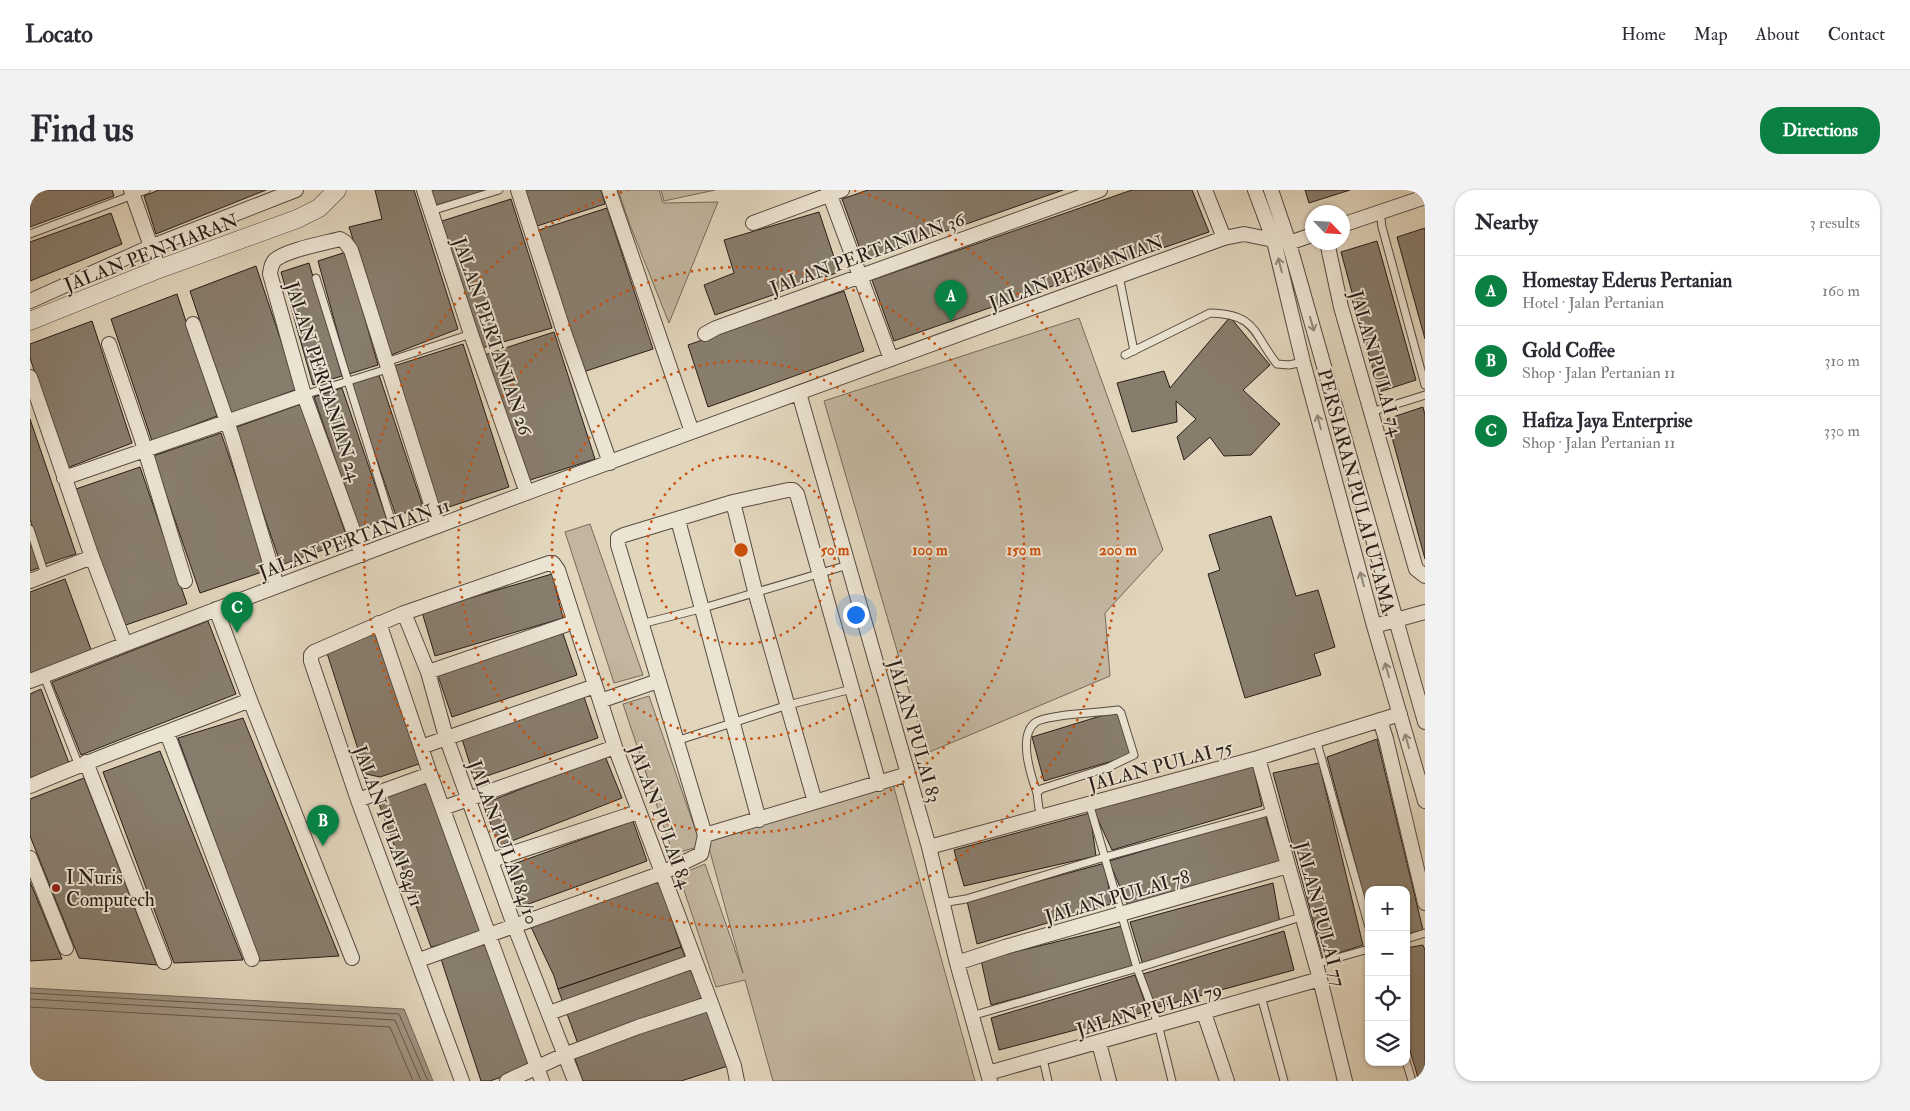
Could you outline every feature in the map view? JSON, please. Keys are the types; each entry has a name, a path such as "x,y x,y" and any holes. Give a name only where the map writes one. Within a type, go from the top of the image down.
{"street":[{"path":"30,301 150,247 296,190"},
{"name":"JALAN PENYIARAN","path":"30,321 159,269 297,219 319,208 337,190"},
{"name":"JALAN PERTANIAN 26","path":"424,190 471,334 528,493"},
{"path":"518,190 564,332 610,463"},
{"path":"609,190 692,432"},
{"name":"JALAN PERTANIAN 36","path":"705,334 716,328 861,275 1100,190"},
{"path":"1205,190 1224,238"},
{"name":"PERSIARAN PULAI UTAMA","path":"1256,190 1274,241 1303,362 1374,626 1425,801"},
{"name":"PERSIARAN PULAI UTAMA","path":"1271,190 1289,243 1425,722"},
{"path":"137,192 150,247 159,269"},
{"path":"753,223 833,192 892,359"},
{"path":"1350,222 1425,197"},
{"name":"JALAN PERTANIAN","path":"799,393 1224,238 1244,234 1289,243"},
{"path":"1289,243 1305,237"},
{"name":"JALAN PERTANIAN 24","path":"362,555 304,395 270,274 271,265 277,258 306,247 340,239 345,242 350,250 386,366"},
{"name":"JALAN PULAI 74","path":"1329,250 1340,307 1416,569 1424,576"},
{"path":"194,324 277,586"},
{"path":"109,344 185,581"},
{"path":"386,366 438,526"},
{"path":"30,377 92,557 125,644"},
{"name":"JALAN PERTANIAN 11","path":"30,681 277,586 799,393"},
{"name":"JALAN PULAI 83","path":"799,393 908,774 971,1016 989,1077"},
{"path":"64,478 304,395"},
{"path":"419,960 662,873 701,854 705,835 641,624 618,545 618,538 733,502 793,490 797,494 879,784"},
{"path":"733,502 755,591 815,802"},
{"path":"678,520 700,608 759,820"},
{"path":"30,581 92,557"},
{"name":"JALAN PULAI 84/11","path":"462,1081 419,960 358,800 311,661 311,655 404,613 553,563"},
{"name":"JALAN PULAI 84","path":"553,563 558,570 638,812 711,1003 734,1066 737,1081"},
{"path":"216,609 352,958"},
{"path":"1374,626 1425,612"},
{"name":"JALAN PULAI 84/10","path":"404,613 428,672 446,737 514,925 575,1081"},
{"path":"428,672 574,622"},
{"path":"379,623 430,774 539,1075"},
{"path":"600,701 658,680"},
{"path":"421,747 595,686"},
{"path":"30,786 82,764 250,700"},
{"name":"JALAN PULAI 75","path":"928,848 1258,758 1316,738 1400,714"},
{"path":"1380,720 1425,903"},
{"path":"167,733 252,959"},
{"path":"443,808 615,747"},
{"name":"JALAN PULAI 77","path":"1258,758 1301,918 1320,979 1345,1081"},
{"path":"82,764 164,962"},
{"path":"358,800 430,774"},
{"path":"705,835 908,774"},
{"path":"492,860 638,812"},
{"path":"30,858 66,948"},
{"name":"JALAN PULAI 78","path":"957,962 1288,866"},
{"path":"549,1013 694,961"},
{"name":"JALAN PULAI 79","path":"989,1077 1158,1024 1204,1013 1320,979"},
{"path":"507,1081 539,1075 564,1055 638,1027 711,1003"},
{"path":"1204,1013 1227,1081"},
{"path":"1099,1043 1109,1081"}],"lane":[{"path":"431,211 499,190"},
{"path":"30,234 137,192"},
{"path":"1380,212 1382,227 1425,385"},
{"path":"1119,276 1134,351"},
{"path":"316,278 392,523"},
{"path":"1125,355 1210,313 1236,316 1250,324 1277,364 1288,365 1303,362"},
{"path":"304,395 347,381 471,334"},
{"path":"1371,412 1425,396"},
{"path":"30,529 45,575"},
{"path":"641,624 848,565"},
{"path":"44,676 82,764"},
{"path":"676,741 788,705 852,689"},
{"path":"1037,793 1042,789 1109,767 1134,755 1121,713 1118,710 1036,722 1028,734 1026,747 1039,809 1043,816"},
{"path":"1316,738 1365,913"},
{"path":"1089,803 1123,914 1137,968 1158,1024 1172,1081"},
{"path":"942,904 966,899 1105,857 1255,816 1272,809"},
{"path":"971,1016 1301,918"},
{"path":"1410,937 1425,934"},
{"path":"1315,964 1365,950"},
{"path":"1261,996 1284,1081"},
{"path":"1043,1059 1048,1081"},
{"path":"1407,1066 1412,1081"}],"shaded area":[{"path":"618,190 659,190 663,203 718,202 669,323 630,225"},
{"path":"661,190 715,190 664,201"},
{"path":"1079,318 1163,550 1105,613 1110,676 927,753 824,401"},
{"path":"590,524 643,675 614,683 565,532"},
{"path":"649,696 701,846 673,854 623,704"},
{"path":"893,784 975,1081 773,1081 745,980 716,987 679,875 705,864 743,973 706,837"}],"water":[{"path":"30,988 404,1009 433,1081 30,1081"}],"building":[{"path":"30,190 112,190 114,196 30,227"},
{"path":"159,190 266,190 156,234 144,196"},
{"path":"375,190 414,190 458,329 391,355 349,227 382,219"},
{"path":"428,190 488,190 433,206"},
{"path":"522,190 601,190 605,204 534,227"},
{"path":"868,190 1063,190 864,260 842,199"},
{"path":"1132,190 1192,190 1209,232 894,341 872,280"},
{"path":"1305,190 1350,190 1309,203"},
{"path":"511,199 552,328 482,348 439,222"},
{"path":"607,208 653,349 583,372 536,231"},
{"path":"819,212 839,272 715,315 704,285 734,273 724,240"},
{"path":"111,213 122,244 30,281 30,242"},
{"path":"1425,228 1425,339 1397,237"},
{"path":"1377,241 1416,380 1379,392 1341,252"},
{"path":"346,252 378,365 349,374 318,261"},
{"path":"309,263 342,376 313,385 281,272"},
{"path":"256,266 297,389 231,414 190,291"},
{"path":"844,291 864,351 708,407 688,345"},
{"path":"177,294 217,416 152,441 111,319"},
{"path":"1230,317 1270,365 1243,390 1280,424 1251,455 1224,456 1210,437 1184,460 1177,437 1196,419 1176,401 1177,422 1132,432 1117,383 1164,371 1170,388"},
{"path":"92,321 132,443 67,468 30,358 30,344"},
{"path":"554,332 595,459 524,482 484,355"},
{"path":"463,344 509,487 440,510 394,366"},
{"path":"379,375 423,507 396,516 351,384"},
{"path":"342,388 387,520 359,528 314,397"},
{"path":"301,404 348,541 281,565 234,428"},
{"path":"1423,407 1425,415 1425,559 1387,419"},
{"path":"30,419 76,554 45,564 30,519"},
{"path":"221,433 268,570 200,593 153,456"},
{"path":"140,467 187,604 120,627 73,490"},
{"path":"1271,516 1296,596 1318,590 1335,647 1314,654 1321,675 1245,698 1208,574 1220,570 1209,535"},
{"path":"30,536 41,567 30,571"},
{"path":"552,574 563,618 435,656 422,612"},
{"path":"65,579 93,655 30,679 30,592"},
{"path":"208,621 236,694 81,755 52,682"},
{"path":"561,628 577,675 452,717 436,670"},
{"path":"375,632 422,763 380,777 366,774 326,650"},
{"path":"41,689 69,763 30,778 30,694"},
{"path":"584,697 598,738 475,780 462,739"},
{"path":"1117,711 1133,755 1044,781 1032,737"},
{"path":"243,718 339,956 259,961 178,738"},
{"path":"1377,739 1423,930 1410,933 1410,886 1365,886 1365,900 1327,757"},
{"path":"160,751 243,960 174,963 103,772"},
{"path":"605,756 622,798 499,846 483,804"},
{"path":"1252,761 1262,806 1112,850 1092,807"},
{"path":"1319,763 1363,945 1323,958 1273,773"},
{"path":"84,778 157,965 79,958 30,836 30,799"},
{"path":"426,780 486,933 431,947 378,801"},
{"path":"1090,813 1096,856 964,886 954,850"},
{"path":"1265,815 1280,862 1128,906 1109,861"},
{"path":"633,821 647,861 523,906 508,866"},
{"path":"1105,863 1111,904 977,944 967,901"},
{"path":"659,880 681,947 558,989 554,976 531,927"},
{"path":"30,882 62,959 30,961"},
{"path":"1273,883 1280,923 1143,965 1130,922"},
{"path":"1122,926 1134,967 991,1005 981,960"},
{"path":"1284,931 1294,970 1155,1008 1143,974"},
{"path":"487,939 530,1067 490,1081 481,1081 441,959"},
{"path":"1423,945 1425,950 1425,1081 1419,1081 1410,1051 1410,947"},
{"path":"681,947 702,998 578,1044 558,989"},
{"path":"1135,975 1148,1011 999,1050 991,1018"},
{"path":"706,1010 728,1066 681,1081 583,1081 574,1056"}],"place":[{"name":"Homestay Ederus Pertanian","path":"951,321"},
{"name":"Hafiza Jaya Enterprise","path":"237,633"},
{"name":"Gold Coffee","path":"323,846"},
{"name":"I Nuris Computech","path":"56,888"}]}
